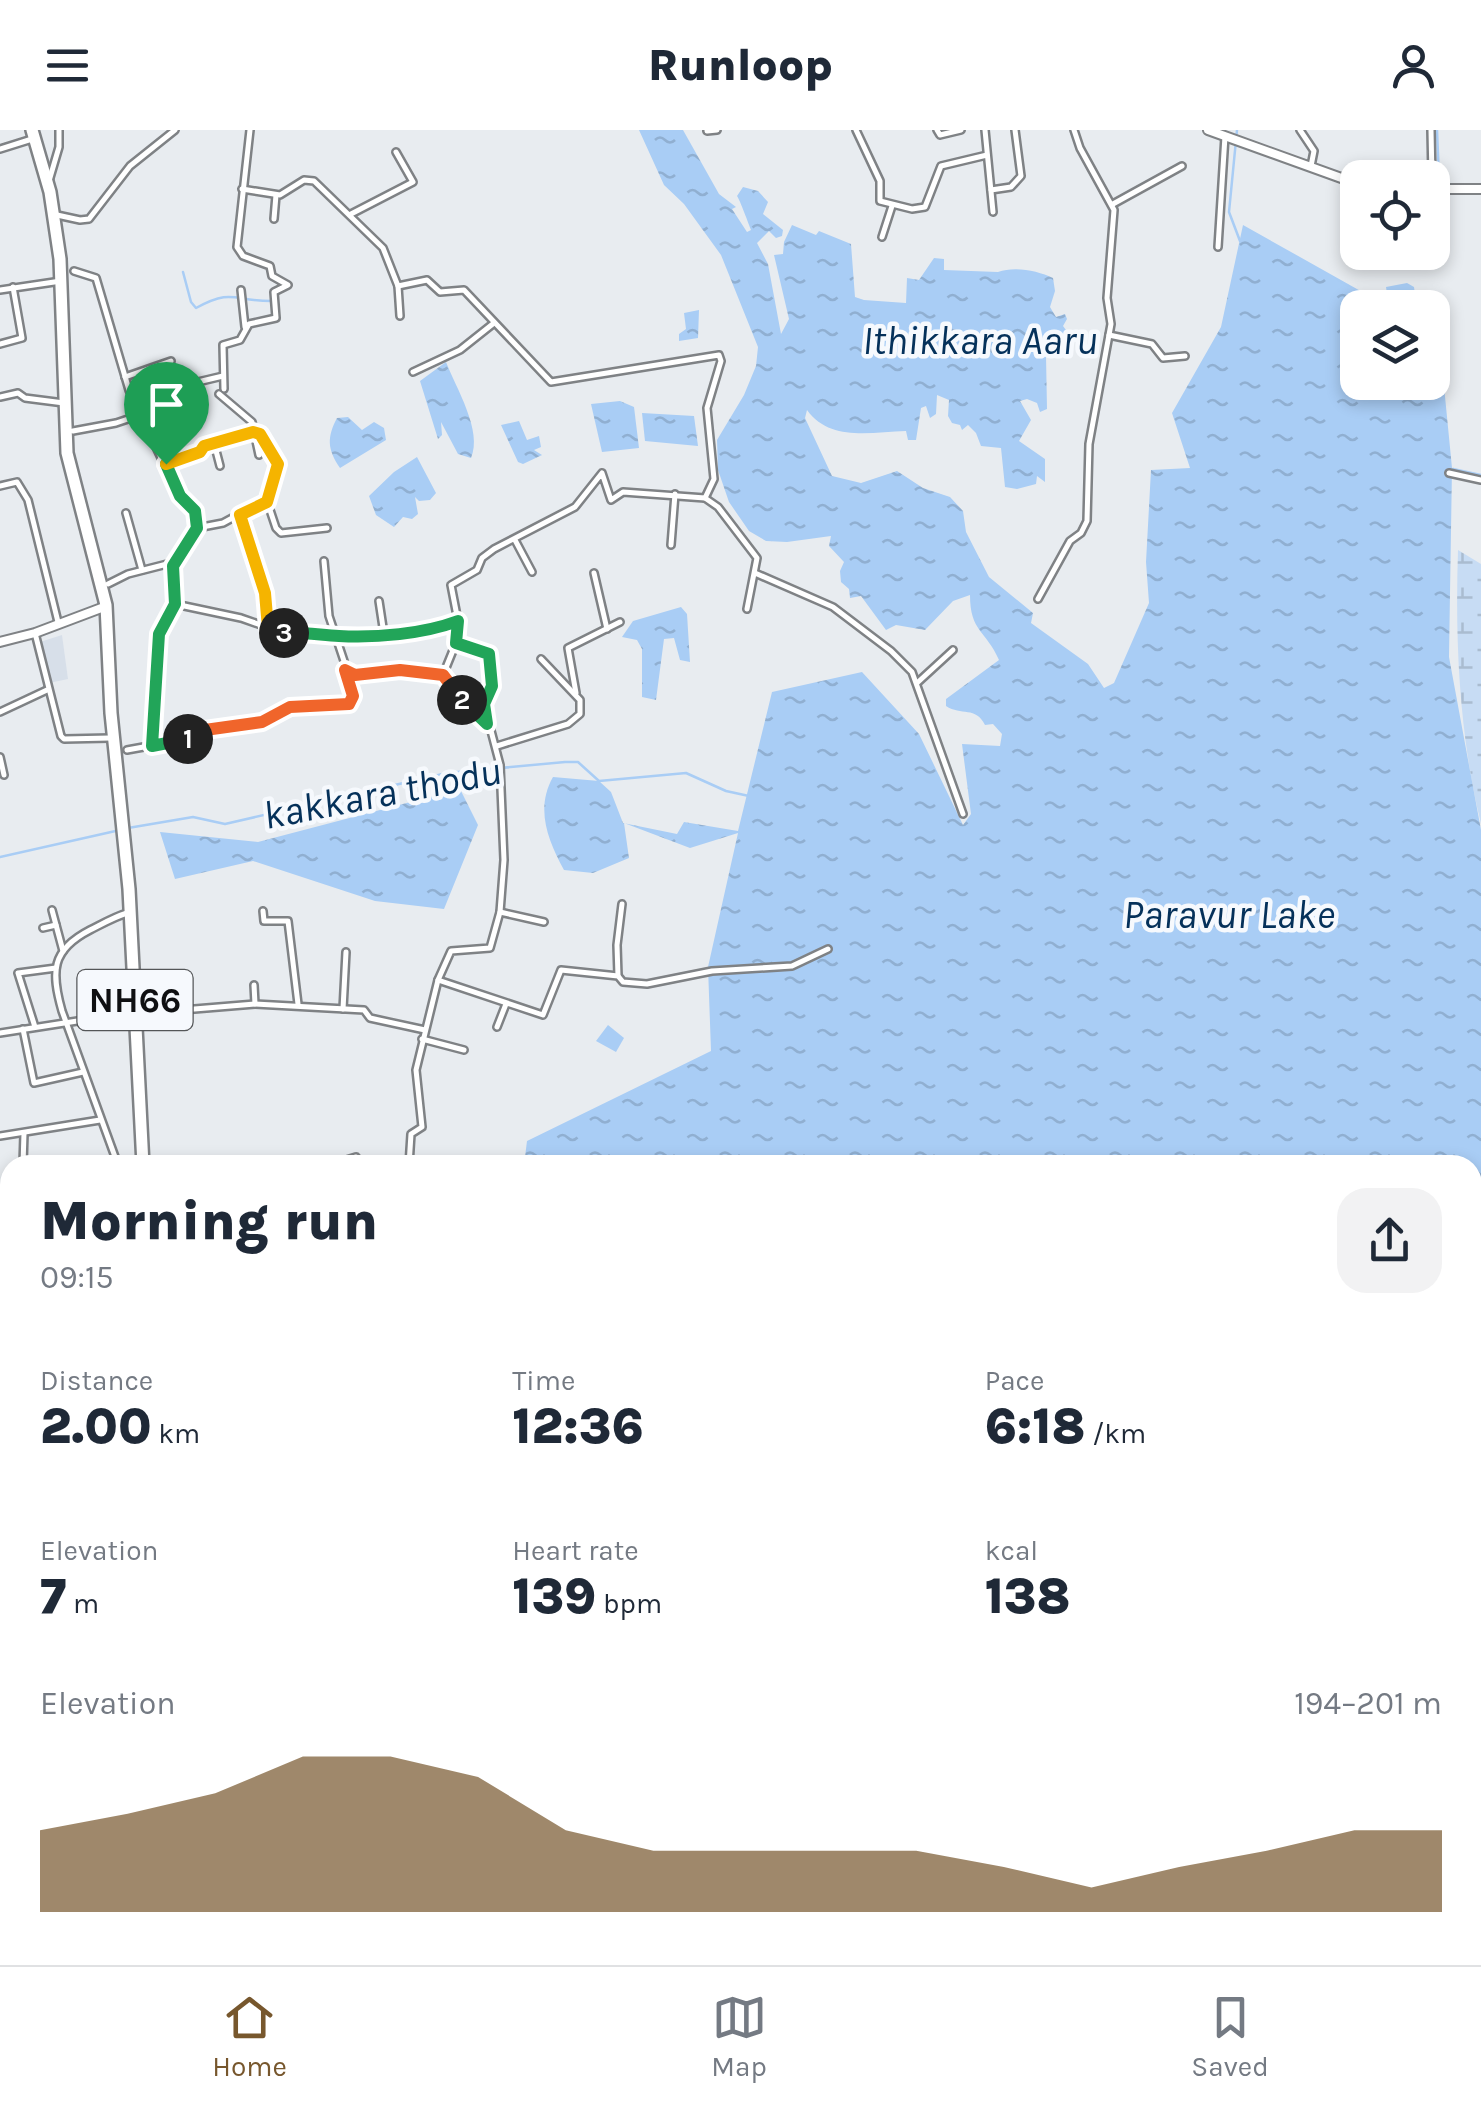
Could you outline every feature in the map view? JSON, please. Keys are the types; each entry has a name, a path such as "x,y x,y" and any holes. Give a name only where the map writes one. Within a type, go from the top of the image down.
{"highway":[{"name":"NH66","path":"32,132 48,184 62,281 67,453 104,607 120,820 141,1012 143,1155"}],"main road":[{"path":"1208,130 1340,178"},
{"path":"1450,189 1481,189"},
{"path":"0,642 104,607"}],"street":[{"path":"48,184 59,148 59,130"},
{"path":"54,215 84,220 91,217 130,166 175,130"},
{"path":"250,130 238,249 243,256 270,266 273,277 288,284 274,292 276,318 249,324 240,340 224,345 222,391 252,422 259,455"},
{"path":"707,131 717,130"},
{"path":"856,130 880,181 880,201 893,205 921,209 941,166 987,155"},
{"path":"937,130 940,134 960,130"},
{"path":"985,130 993,212"},
{"path":"991,190 1011,187 1021,176 1015,130"},
{"path":"1038,599 1070,541 1086,521 1089,444 1111,318 1106,298 1113,204 1080,148 1074,130"},
{"path":"1300,130 1315,154 1310,169"},
{"path":"1431,130 1432,160"},
{"path":"0,149 30,142 32,132"},
{"path":"1218,246 1227,137"},
{"path":"350,214 413,182 396,152"},
{"path":"1113,204 1182,166"},
{"path":"242,189 276,196 308,180 331,195 383,248 398,286 400,316"},
{"path":"274,219 276,196"},
{"path":"882,236 893,205"},
{"path":"74,271 96,278 140,415 180,496 195,511 197,528 173,566 175,604 159,634 152,746"},
{"path":"398,286 428,280 440,292 462,289 552,383 719,355 722,360 706,408 714,479 705,498"},
{"path":"0,290 62,281"},
{"path":"0,344 22,338 13,287"},
{"path":"241,290 245,329"},
{"path":"413,372 460,350 494,323"},
{"path":"1109,335 1152,344 1162,358 1184,356"},
{"path":"125,376 171,361"},
{"path":"147,428 173,418 185,384 223,376"},
{"path":"0,397 18,392 26,398 64,403"},
{"path":"73,431 116,424 140,415"},
{"path":"166,464 200,452 204,446 253,432 260,434 278,462 267,502 276,528 281,533 327,528"},
{"path":"214,443 220,466"},
{"path":"443,675 456,643 458,621 451,585 477,570 482,558 576,506 602,473 611,500 623,492 675,494 705,498 718,506 757,560 747,609"},
{"path":"1449,473 1481,480"},
{"path":"0,486 16,482 28,500 58,622"},
{"path":"671,545 675,494"},
{"path":"197,528 219,525 267,502"},
{"path":"126,513 142,570"},
{"path":"240,515 265,593 268,628"},
{"path":"515,540 532,572"},
{"path":"127,750 193,738 218,727 262,722 290,707 349,704 353,696 334,636 324,561"},
{"path":"108,584 167,562 173,566"},
{"path":"755,572 833,607 912,672 963,814"},
{"path":"594,573 607,628"},
{"path":"380,602 384,634"},
{"path":"175,604 240,618 284,633 384,634 458,621"},
{"path":"576,696 568,648 620,622"},
{"path":"36,632 47,690 63,738 114,738"},
{"path":"410,1155 411,1134 422,1127 416,1070 438,980 451,951 490,948 500,912 504,860 501,775 484,704 492,686 489,654 456,643"},
{"path":"917,684 954,650"},
{"path":"496,746 568,724 582,708 541,658"},
{"path":"345,670 355,675 400,670 443,675"},
{"path":"443,675 453,692 487,724"},
{"path":"0,712 47,690"},
{"path":"0,757 4,775"},
{"path":"622,904 617,945 618,976 623,982 647,984 712,971 792,966 828,950"},
{"path":"52,910 63,951"},
{"path":"263,912 264,922 288,921 298,1004"},
{"path":"500,912 544,922"},
{"path":"114,1155 65,1022 55,989 56,968 72,940 130,913"},
{"path":"43,928 56,925"},
{"path":"344,1008 346,952"},
{"path":"35,1027 18,973 56,968"},
{"path":"438,980 544,1015 561,970 618,976"},
{"path":"254,984 255,1004"},
{"path":"0,1033 141,1012 255,1004 364,1010 370,1018 425,1030"},
{"path":"497,1026 506,1004"},
{"path":"24,1029 34,1083 83,1072"},
{"path":"422,1040 464,1050"},
{"path":"0,1136 100,1120"},
{"path":"23,1155 24,1132"}],"shaded area":[{"path":"62,635 68,679 49,683 40,642"}],"green space":[{"path":"1458,550 1481,564 1481,824 1460,688"}],"water":[{"name":"Paravur Lake","path":"639,130 683,130 719,194 736,207 732,209 747,232 751,230 737,196 743,187 758,191 768,202 763,214 783,230 782,236 776,238 769,231 757,243 768,264 781,334 789,319 774,255 783,254 792,225 851,244 855,297 864,300 906,303 907,278 919,280 934,258 944,259 944,270 1019,269 1053,278 1055,291 1050,307 1056,317 1065,314 1068,351 1063,350 1063,338 1053,339 1046,355 1047,409 1040,412 1037,403 1020,401 1031,420 1019,441 1045,459 1045,482 1037,476 1036,484 1017,489 1005,487 1001,448 981,446 968,425 962,430 952,423 948,416 949,400 937,395 936,414 930,418 926,406 921,408 916,440 908,440 906,431 839,431 816,420 807,410 805,418 832,476 861,483 897,471 923,488 950,497 963,511 966,532 989,577 1033,613 1031,623 1088,664 1104,688 1114,683 1149,603 1146,562 1151,470 1190,468 1172,413 1221,327 1243,225 1359,290 1340,290 1340,400 1445,400 1452,468 1449,657 1481,830 1481,1155 525,1155 527,1141 711,1051 708,967 738,833 690,848 625,823 677,834 684,822 738,831 772,692 862,672 919,734 963,825 971,814 962,744 1000,746 1002,734 973,713 946,706 946,699 999,660 976,624 970,595 953,601 925,630 896,625 886,630 861,596 850,598 849,589 841,582 844,562 829,546 831,536 766,541 749,531 729,502 718,470 717,440 744,395 756,366 758,347 721,255 684,204 664,185"},
{"name":"Paravur Lake","path":"1407,283 1414,290 1386,287"},
{"path":"699,310 698,338 679,341 679,334 686,329 684,313"},
{"path":"446,362 471,423 471,458 458,454 441,422 442,435 438,439 420,381"},
{"path":"620,401 634,407 639,448 602,452 591,404"},
{"path":"642,413 694,416 698,446 645,441"},
{"path":"348,417 362,430 374,422 384,428 386,440 340,468 330,437 337,418"},
{"path":"519,421 527,440 539,436 541,447 534,450 542,455 523,464 518,462 501,425"},
{"path":"417,457 436,493 430,500 419,501 415,497 418,514 412,519 403,517 394,527 376,515 369,496"},
{"path":"681,607 687,614 690,662 680,660 674,638 664,639 656,700 642,697 642,649 637,640 622,637 633,621"},
{"path":"553,777 599,781 611,792 624,823 629,858 593,873 564,870 544,813"},
{"path":"460,789 478,825 444,909 375,901 253,861 175,879 160,832 258,842"},
{"path":"608,1025 624,1038 616,1052 596,1041"}],"waterway":[{"path":"1237,130 1229,212 1240,241"},
{"path":"1437,130 1438,160"},
{"path":"183,272 196,308 226,297 271,301"},
{"path":"1453,469 1481,475"},
{"name":"kakkara thodu","path":"128,828 193,817 225,824 447,773 565,762 578,762 599,781 686,773 726,791 749,796"},
{"name":"kakkara thodu","path":"0,857 120,830"}],"route":[{"path":"253,432 260,434 278,464 267,502 240,515 265,593 268,628 284,633 357,636 418,630 458,621 456,643 489,654 492,686 484,704 487,724 453,692 443,675 400,670 355,675 345,670 353,696 349,704 290,707 266,721 218,727 193,738 152,746 160,628 175,604 173,566 197,528 195,511 180,496 166,464 200,452 204,446 253,432"}],"water label":[{"name":"Ithikkara Aaru","path":"980,340"}]}
